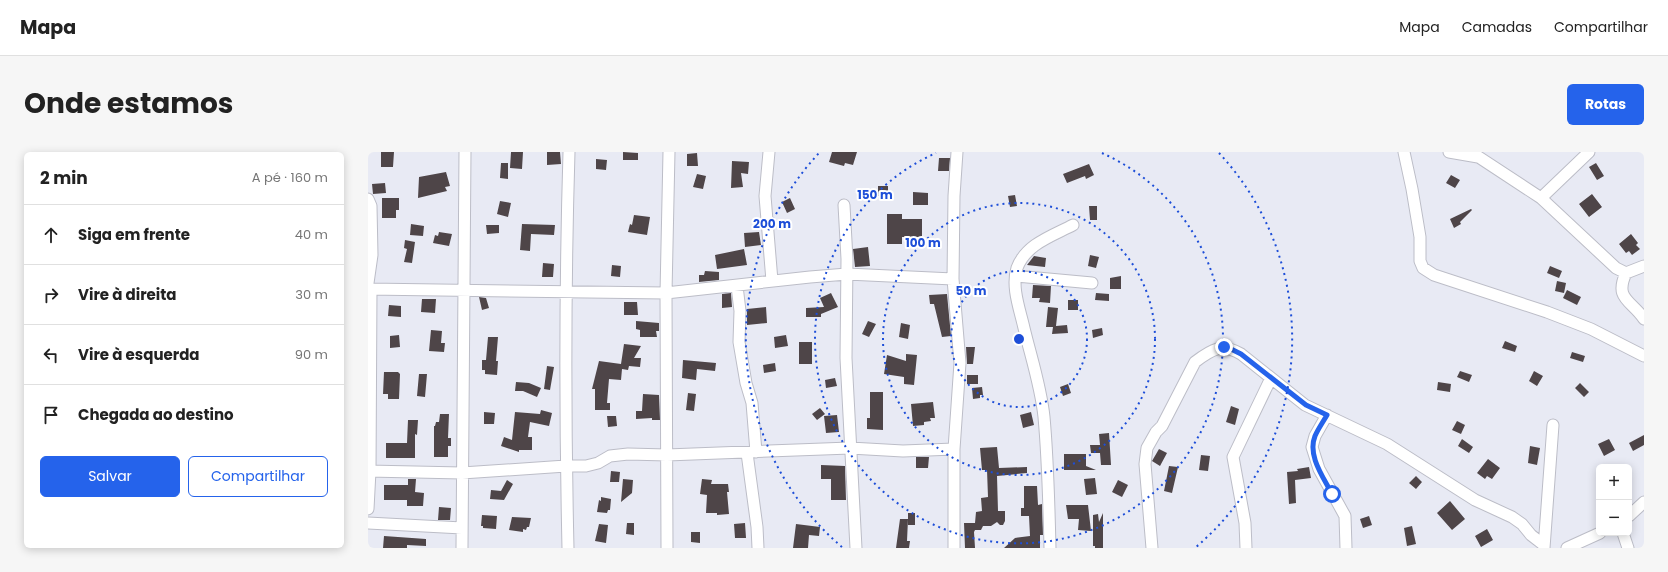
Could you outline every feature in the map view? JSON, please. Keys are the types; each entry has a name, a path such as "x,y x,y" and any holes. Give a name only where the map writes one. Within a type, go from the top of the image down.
{"street":[{"path":"462,548 465,152"},
{"path":"568,548 566,466 569,152"},
{"path":"667,548 666,293 669,152"},
{"path":"769,152 764,196 772,281"},
{"path":"954,548 954,449 960,363 953,279 957,152"},
{"path":"1404,152 1420,237 1420,261 1423,268 1434,275 1547,312 1590,329 1644,356"},
{"path":"1449,152 1475,154 1540,198 1616,268 1626,273"},
{"path":"1540,198 1581,154"},
{"path":"368,199 370,206 372,255 369,287 368,509"},
{"path":"844,205 847,274 846,358 856,548"},
{"path":"1050,548 1044,416 1017,298 1016,276 1021,261 1031,247 1073,225"},
{"path":"1644,266 1626,273 1622,282 1621,290 1624,298 1644,319"},
{"path":"369,287 464,292 666,293 847,274 953,279"},
{"path":"1016,276 1092,283"},
{"path":"737,286 740,311 739,342 746,383 752,403 751,452 758,527 758,548"},
{"path":"1152,548 1145,464 1148,448 1156,432 1162,426 1195,362 1215,350 1224,347 1231,349 1306,405 1387,444 1475,500 1512,517 1522,524 1544,546"},
{"path":"1246,548 1245,523 1233,457 1271,378"},
{"path":"1327,415 1315,436 1312,446 1319,469 1345,516 1346,548"},
{"path":"1544,546 1553,425"},
{"path":"369,471 462,473 586,466 598,463 610,456 628,454 667,455 850,448 903,451 954,449"},
{"path":"1632,513 1644,502"},
{"path":"368,523 462,528"},
{"path":"1567,548 1596,535"},
{"path":"1624,536 1628,548"}],"building":[{"path":"381,152 394,152 393,167 381,167"},
{"path":"511,152 523,152 522,169 510,168"},
{"path":"547,152 560,152 561,164 547,165"},
{"path":"623,152 638,153 638,160 623,160"},
{"path":"832,152 857,152 853,165 845,163 844,166 829,162"},
{"path":"697,153 698,166 687,166 687,154"},
{"path":"939,158 950,158 949,171 938,171"},
{"path":"596,159 607,160 606,170 596,169"},
{"path":"732,161 749,162 748,174 741,173 743,187 731,188"},
{"path":"501,163 508,163 508,179 500,178"},
{"path":"1596,163 1604,176 1597,180 1589,167"},
{"path":"1089,164 1094,175 1086,179 1085,176 1067,183 1063,174"},
{"path":"446,172 450,186 445,187 447,191 418,198 419,177"},
{"path":"697,174 706,176 703,189 693,187"},
{"path":"1451,175 1460,180 1455,188 1446,183"},
{"path":"385,183 386,193 373,194 372,184"},
{"path":"878,186 888,186 888,196 878,196"},
{"path":"913,192 928,193 928,205 913,205"},
{"path":"1592,194 1602,207 1589,217 1579,204"},
{"path":"1015,195 1017,206 1010,207 1008,196"},
{"path":"382,198 399,198 399,210 396,210 396,218 382,218"},
{"path":"790,198 795,209 787,213 782,202"},
{"path":"500,201 511,203 508,217 497,214"},
{"path":"1089,206 1097,206 1097,220 1090,220"},
{"path":"1471,209 1472,210 1460,222 1461,224 1454,228 1450,219"},
{"path":"887,214 902,214 902,219 922,219 922,237 902,237 902,244 887,244"},
{"path":"634,215 650,217 647,235 628,232 630,224 632,225"},
{"path":"411,224 424,226 423,236 410,235"},
{"path":"522,224 555,225 554,235 531,234 530,251 520,250"},
{"path":"486,225 499,225 499,233 487,234"},
{"path":"439,232 452,234 449,246 433,243 435,235 438,236"},
{"path":"759,232 761,245 745,247 744,233"},
{"path":"1631,234 1638,243 1636,245 1640,249 1632,255 1629,251 1626,253 1619,244"},
{"path":"405,240 415,242 412,263 404,262 407,249 404,248"},
{"path":"868,247 870,266 855,267 853,249"},
{"path":"744,249 747,265 717,269 715,255"},
{"path":"1090,255 1099,257 1096,268 1088,266"},
{"path":"1034,256 1046,258 1045,267 1027,265"},
{"path":"543,263 554,264 553,277 542,277"},
{"path":"612,265 621,266 620,277 611,276"},
{"path":"1550,266 1562,271 1559,278 1547,273"},
{"path":"705,271 719,272 719,280 699,282 699,275 704,275"},
{"path":"1121,276 1121,289 1110,289 1110,278"},
{"path":"1557,281 1566,283 1564,293 1555,291"},
{"path":"1033,285 1051,286 1050,303 1039,302 1040,298 1032,298"},
{"path":"1567,290 1581,297 1577,305 1563,298"},
{"path":"731,293 732,307 722,308 722,294"},
{"path":"831,293 838,307 821,314 821,317 806,317 806,308 824,307 820,298"},
{"path":"1096,293 1109,294 1109,301 1095,300"},
{"path":"947,294 951,336 942,337 934,304 930,304 929,295"},
{"path":"479,297 486,298 489,308 482,310"},
{"path":"422,299 436,299 435,313 421,312"},
{"path":"1068,300 1078,300 1078,310 1068,310"},
{"path":"624,302 637,302 638,315 624,315"},
{"path":"389,305 401,306 401,317 388,316"},
{"path":"766,307 767,323 747,325 747,309"},
{"path":"1048,307 1058,308 1056,326 1067,325 1068,333 1052,334 1053,327 1046,327"},
{"path":"636,321 659,323 659,331 656,331 657,337 640,337 640,330 636,329"},
{"path":"868,321 876,324 869,337 862,334"},
{"path":"901,323 910,325 908,339 899,337"},
{"path":"1102,328 1103,335 1093,338 1092,330"},
{"path":"431,330 442,331 441,343 445,343 444,352 429,351"},
{"path":"399,335 400,347 390,348 390,336"},
{"path":"786,335 788,346 775,348 774,337"},
{"path":"488,337 498,337 496,361 498,361 497,375 485,374 485,370 482,370 482,360 486,360"},
{"path":"1505,341 1517,346 1515,352 1502,348"},
{"path":"799,342 812,342 812,364 799,364"},
{"path":"624,344 641,346 634,358 641,358 640,367 629,366 628,370 622,369 621,380 609,379 607,403 610,403 610,410 595,410 595,389 592,389 599,361 621,364"},
{"path":"966,347 975,347 973,364 967,364"},
{"path":"1572,352 1585,356 1583,362 1570,358"},
{"path":"906,354 917,355 914,385 904,384 904,377 884,374 887,355 906,361"},
{"path":"683,360 716,363 715,371 697,369 696,380 682,378"},
{"path":"775,363 776,371 764,373 763,365"},
{"path":"547,366 554,367 550,390 544,389"},
{"path":"1460,371 1472,375 1469,382 1457,377"},
{"path":"1534,371 1543,376 1537,386 1529,381"},
{"path":"384,372 398,372 400,374 399,399 388,399 388,394 383,394"},
{"path":"419,374 427,374 425,397 417,396"},
{"path":"967,375 978,375 978,384 967,384"},
{"path":"835,378 837,386 826,388 825,380"},
{"path":"516,382 529,383 541,388 537,397 523,391 515,391"},
{"path":"1438,382 1451,384 1450,392 1437,390"},
{"path":"1580,383 1589,392 1584,397 1575,388"},
{"path":"1068,384 1071,393 1063,396 1060,387"},
{"path":"982,387 983,395 980,395 980,398 973,399 972,388"},
{"path":"870,392 883,392 883,430 867,429 867,418 870,418"},
{"path":"688,393 696,394 694,411 686,410"},
{"path":"643,394 659,395 660,420 652,420 652,418 636,419 636,411 642,411"},
{"path":"933,402 935,418 930,418 931,421 924,422 924,425 913,426 911,404"},
{"path":"1231,406 1239,409 1235,425 1226,422"},
{"path":"820,408 825,414 817,420 812,414"},
{"path":"541,410 552,413 549,426 530,422 528,437 532,437 532,450 519,450 519,452 501,446 504,437 512,440 515,412 540,414"},
{"path":"484,412 495,413 494,424 484,424"},
{"path":"1031,412 1034,425 1023,428 1020,415"},
{"path":"440,414 449,414 448,438 451,438 451,446 448,446 448,457 434,457 434,426 436,422 439,422"},
{"path":"837,415 839,432 826,433 824,416"},
{"path":"607,416 616,416 617,426 608,427"},
{"path":"408,420 418,420 417,435 415,434 415,458 386,458 386,443 407,443"},
{"path":"1457,421 1465,425 1461,434 1452,430"},
{"path":"1109,433 1111,465 1101,465 1100,453 1091,453 1090,445 1100,445 1099,434"},
{"path":"1644,435 1644,445 1633,451 1629,443"},
{"path":"1462,439 1473,447 1469,453 1458,446"},
{"path":"1609,439 1615,450 1604,456 1598,444"},
{"path":"1530,446 1540,448 1537,465 1528,463"},
{"path":"997,447 999,468 1027,467 1027,473 997,476 998,511 1005,511 1005,521 1003,525 1000,525 997,522 991,526 983,526 981,530 975,530 975,548 965,548 964,523 975,523 976,512 982,511 981,498 988,497 987,470 982,470 980,448"},
{"path":"1159,449 1167,453 1160,466 1152,461"},
{"path":"1064,454 1086,454 1086,466 1096,470 1064,470"},
{"path":"1201,455 1210,456 1208,471 1199,470"},
{"path":"916,457 929,457 928,468 916,468"},
{"path":"1488,459 1500,468 1492,479 1487,476 1485,479 1477,473"},
{"path":"821,465 845,466 846,500 831,500 831,479 821,479"},
{"path":"1169,466 1178,467 1172,493 1164,491"},
{"path":"1309,467 1311,478 1295,480 1296,503 1289,504 1287,472 1298,471 1297,469"},
{"path":"611,471 620,472 619,482 610,482"},
{"path":"1416,476 1422,482 1416,489 1409,483"},
{"path":"1095,478 1097,494 1086,495 1084,479"},
{"path":"408,479 416,479 415,492 424,493 423,506 407,506 407,500 384,500 384,485 408,485"},
{"path":"623,479 633,480 632,493 621,502"},
{"path":"702,479 712,480 711,484 728,484 729,492 727,492 729,514 717,515 717,513 706,513 707,495 700,494"},
{"path":"507,480 513,484 504,500 490,499 491,490 501,491"},
{"path":"1118,480 1128,485 1122,497 1112,492"},
{"path":"1024,486 1037,486 1038,505 1042,504 1043,535 1040,535 1040,548 1004,548 1015,538 1030,536 1029,516 1021,516 1021,508 1024,508"},
{"path":"601,497 611,499 610,510 608,510 607,513 597,512"},
{"path":"1450,501 1465,519 1452,530 1437,513"},
{"path":"1066,505 1088,505 1091,531 1078,530 1079,519 1068,519"},
{"path":"439,507 451,508 450,520 438,520"},
{"path":"908,513 915,513 915,525 908,525"},
{"path":"1103,513 1103,548 1095,548 1095,546 1093,546 1093,515 1098,514 1099,522"},
{"path":"482,515 497,516 496,529 483,528 483,526 481,526"},
{"path":"1369,516 1372,525 1363,528 1360,519"},
{"path":"512,517 531,518 529,527 527,527 526,530 523,529 523,532 509,530"},
{"path":"900,519 908,519 907,541 910,541 909,548 896,548"},
{"path":"627,523 634,523 634,535 626,534"},
{"path":"745,523 746,538 735,538 734,524"},
{"path":"599,524 608,525 606,543 595,541"},
{"path":"796,524 820,527 819,536 809,535 808,548 793,548"},
{"path":"1412,526 1416,544 1407,546 1404,528"},
{"path":"1487,529 1493,540 1481,547 1475,536"},
{"path":"691,532 700,532 700,543 691,542"},
{"path":"384,536 426,539 426,546 407,545 407,548 383,548"}],"route":[{"path":"1224,347 1241,354 1306,405 1327,415 1315,436 1312,446 1314,457 1319,469 1332,494"}]}
